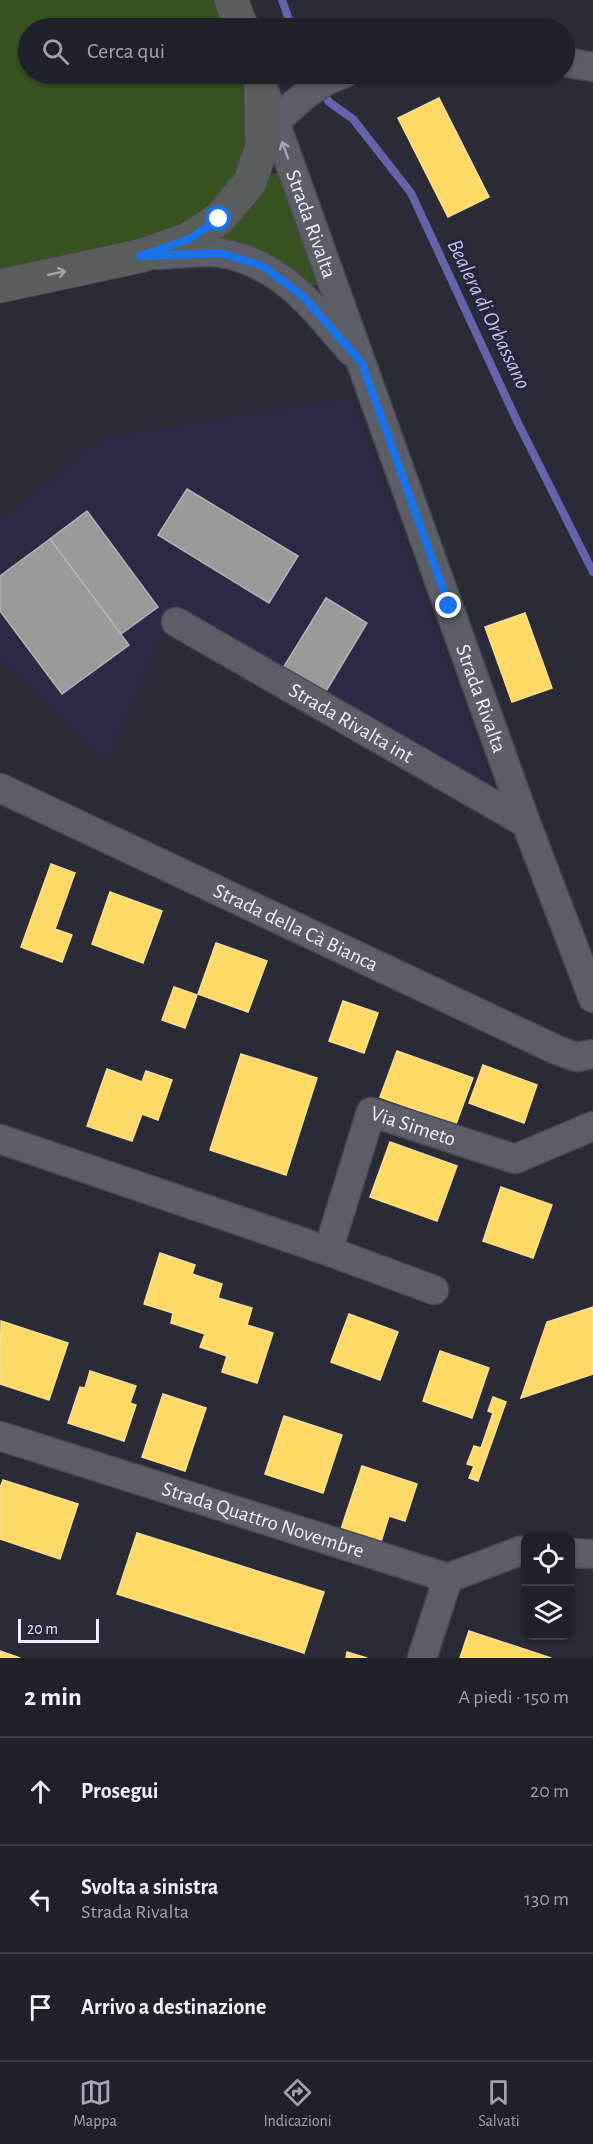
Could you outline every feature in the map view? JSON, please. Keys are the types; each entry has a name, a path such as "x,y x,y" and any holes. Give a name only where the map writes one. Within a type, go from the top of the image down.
{"main road":[{"path":"231,0 238,18"},
{"path":"0,286 140,256 189,239 219,219 250,182 262,146 260,84"}],"street":[{"path":"575,64 593,68"},
{"name":"Strada Rivalta","path":"262,84 526,823 593,998"},
{"path":"275,122 322,84"},
{"name":"Strada Rivalta","path":"140,256 221,253 263,266 304,297 362,363"},
{"name":"Strada Rivalta int","path":"176,622 526,823"},
{"name":"Strada della Cà Bianca","path":"0,788 559,1051 577,1057 593,1054"},
{"name":"Via Simeto","path":"328,1251 371,1112 515,1159 593,1126"},
{"path":"0,1139 328,1251 434,1290"},
{"name":"Strada Quattro Novembre","path":"0,1436 448,1578"},
{"path":"422,1658 448,1578 521,1551"},
{"path":"575,1553 593,1554"}],"shaded area":[{"path":"352,397 507,822 164,629 107,762 0,660 0,520 84,452 111,436"}],"green space":[{"path":"0,0 213,0 220,18 18,18 18,84 246,84 248,144 237,174 209,208 182,226 136,242 0,271"},
{"path":"277,173 287,177 329,284 310,286 211,241 268,174"}],"building: Abitazioni":[{"path":"439,98 489,197 448,217 398,118"},
{"path":"525,613 552,688 512,702 485,627"},
{"path":"51,864 75,873 55,929 72,935 62,962 21,947"},
{"path":"110,892 162,911 143,963 92,944"},
{"path":"216,943 267,961 248,1012 198,994"},
{"path":"174,987 197,995 185,1028 162,1020"},
{"path":"343,1001 378,1013 364,1053 329,1041"},
{"path":"397,1051 473,1078 456,1124 380,1097"},
{"path":"241,1054 317,1078 286,1175 210,1150"},
{"path":"483,1065 537,1085 524,1123 469,1103"},
{"path":"107,1069 142,1082 146,1071 172,1080 158,1120 142,1114 132,1141 87,1126"},
{"path":"390,1142 457,1166 437,1221 370,1197"},
{"path":"501,1187 552,1205 533,1258 483,1241"},
{"path":"160,1253 195,1265 192,1274 222,1284 218,1298 252,1308 247,1325 273,1333 257,1383 222,1372 227,1356 200,1347 205,1334 171,1323 173,1313 144,1304"},
{"path":"593,1307 593,1374 521,1398 547,1322"},
{"path":"349,1314 398,1332 380,1380 331,1362"},
{"path":"1,1321 68,1343 49,1400 0,1384"},
{"path":"440,1351 489,1368 472,1418 423,1401"},
{"path":"90,1371 136,1386 130,1403 136,1405 124,1441 68,1423 80,1387 85,1388"},
{"path":"163,1394 206,1408 185,1471 142,1457"},
{"path":"493,1397 506,1402 478,1481 469,1478 474,1466 467,1464 474,1446 481,1448 493,1413 488,1411"},
{"path":"284,1416 342,1435 323,1493 265,1474"},
{"path":"362,1466 417,1484 405,1521 389,1516 380,1545 340,1532"},
{"path":"3,1480 78,1504 60,1559 0,1539 0,1488"},
{"path":"137,1533 324,1592 304,1653 117,1594"},
{"path":"469,1631 551,1658 460,1658"},
{"path":"0,1651 20,1658 0,1658"},
{"path":"347,1652 367,1658 346,1658"}],"building: Industria":[{"path":"187,489 298,556 269,603 158,535"},
{"path":"87,511 158,607 121,634 50,539"},
{"path":"50,539 129,645 62,694 0,611 0,576"},
{"path":"326,598 367,623 325,693 283,668"}],"waterway":[{"name":"Bealera di Orbassano","path":"282,0 288,18"},
{"name":"Bealera di Orbassano","path":"323,93 329,102 353,119 411,193 518,423 593,572"}],"route":[{"path":"219,219 189,239 140,256 221,253 263,266 304,297 362,363 449,606"}]}
